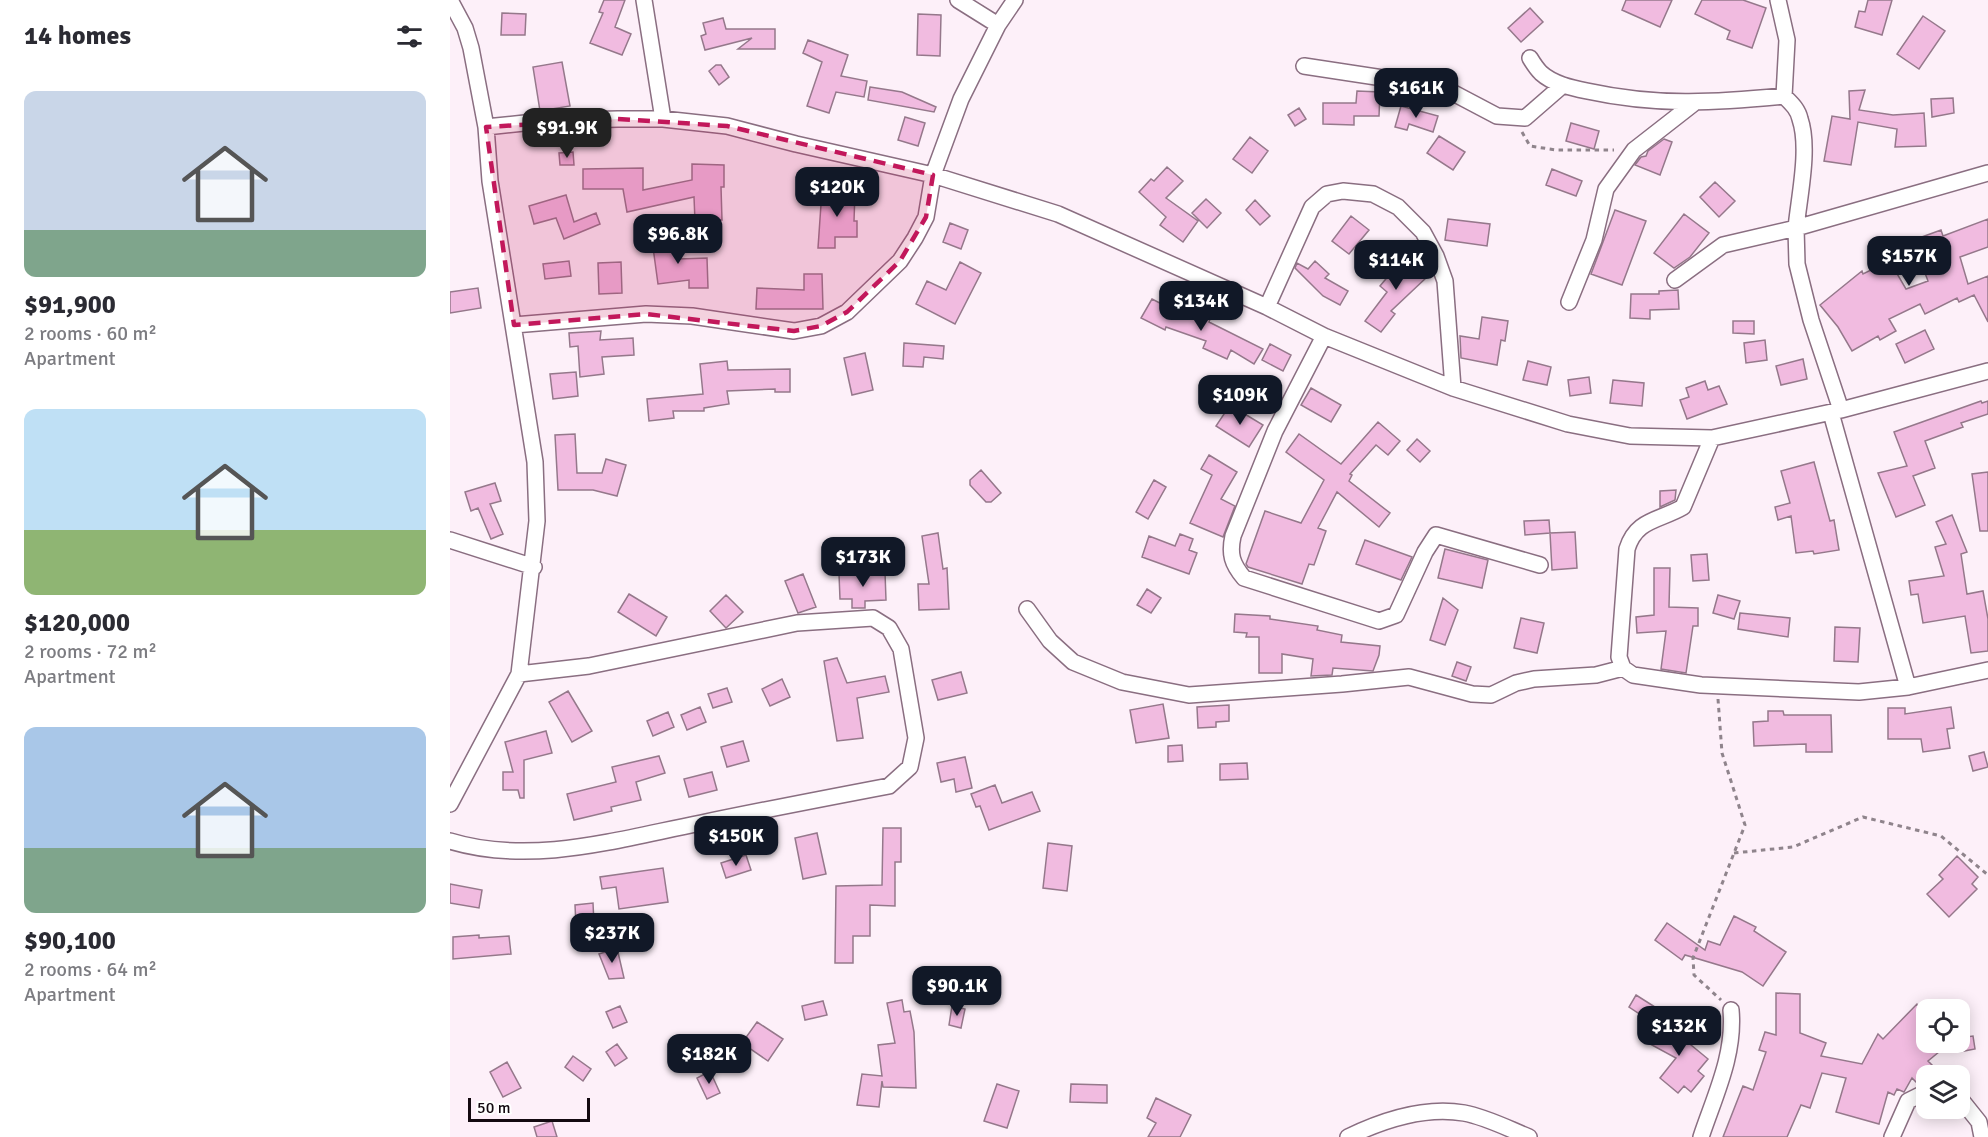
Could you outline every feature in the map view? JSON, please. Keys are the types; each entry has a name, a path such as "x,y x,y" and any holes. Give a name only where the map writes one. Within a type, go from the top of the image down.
{"street":[{"path":"450,0 465,28 471,48 486,128 490,181 535,462 537,521 534,567 519,674 450,804"},
{"path":"644,0 663,119"},
{"path":"958,0 998,25"},
{"path":"514,325 646,314 692,316 795,331 821,326 847,312 900,261 926,217 933,175 961,99 998,25 1015,0"},
{"path":"1778,0 1787,40 1784,96 1795,107 1801,119 1803,138 1796,228 1797,264 1908,687"},
{"path":"1530,58 1542,74 1563,85 1621,98 1693,104 1784,96"},
{"path":"1304,66 1442,87 1497,116 1525,118 1563,85"},
{"path":"1569,302 1594,240 1606,189 1634,150 1693,104"},
{"path":"486,128 543,121 663,119 727,126 933,175 1058,214 1267,307 1324,336 1453,388 1568,424 1620,434 1712,438 1836,412 1988,371"},
{"path":"1675,280 1723,245 1796,228 1988,173"},
{"path":"1267,307 1312,207 1327,194 1343,190 1372,194 1398,207 1423,232 1436,256 1445,281 1453,388"},
{"path":"1324,336 1275,431 1233,536 1230,548 1233,565 1244,578 1379,621 1396,615 1425,552 1436,535 1540,565"},
{"path":"1712,438 1683,507 1640,526 1631,535 1627,549 1619,657 1623,668 1633,675 1717,686 1859,692 1908,687 1988,670"},
{"path":"450,540 534,567"},
{"path":"1028,609 1050,641 1073,662 1122,682 1189,695 1409,677 1472,694 1491,695 1525,681 1563,675 1596,675 1623,668"},
{"path":"450,841 473,848 515,852 579,847 888,786 910,767 914,755 916,738 901,649 888,628 873,618 797,623 590,666 519,674"},
{"path":"1701,1137 1730,1052 1733,1030 1731,1010"},
{"path":"1892,1137 1908,1101 1916,1097"},
{"path":"1970,1111 1979,1122 1982,1137"},
{"path":"1348,1137 1372,1125 1416,1113 1464,1113 1530,1137"}],"path":[{"path":"1525,118 1521,133 1530,146 1556,150 1634,150"},
{"path":"1717,686 1722,753 1744,825 1693,958 1694,975 1731,1010"},
{"path":"1734,853 1793,847 1863,817 1941,836 1988,875"}],"highlighted area":[{"path":"618,119 727,126 933,175 926,217 900,261 847,312 821,326 794,331 646,314 514,325 486,127"}],"building":[{"path":"604,0 625,0 615,27 631,34 622,55 590,43 603,13 599,12"},
{"path":"1626,0 1672,0 1660,27 1622,10"},
{"path":"1702,0 1743,0 1766,8 1752,48 1727,39 1730,31 1695,14"},
{"path":"1868,0 1892,0 1882,35 1855,27 1859,11 1865,12"},
{"path":"1530,8 1543,22 1521,42 1508,28"},
{"path":"502,13 526,14 525,35 501,35"},
{"path":"918,14 941,15 940,56 917,55"},
{"path":"1923,16 1945,31 1919,69 1897,54"},
{"path":"723,18 726,29 775,29 775,49 738,49 752,38 705,50 701,36 706,34 703,23"},
{"path":"808,40 848,55 841,76 867,81 864,97 836,92 829,113 807,106 822,62 803,53"},
{"path":"562,62 570,106 540,111 533,67"},
{"path":"716,65 721,65 729,77 719,85 709,71"},
{"path":"870,87 902,92 936,107 934,112 868,100"},
{"path":"1865,90 1859,110 1893,115 1924,113 1926,146 1895,147 1897,129 1858,122 1851,165 1824,161 1832,116 1850,119 1849,91"},
{"path":"1357,91 1380,92 1379,116 1354,116 1354,125 1323,124 1323,103 1356,103"},
{"path":"1953,98 1954,113 1932,117 1931,99"},
{"path":"1401,106 1438,116 1433,132 1409,124 1407,130 1395,127"},
{"path":"1299,108 1306,119 1295,126 1288,115"},
{"path":"905,117 925,123 918,146 898,140"},
{"path":"1571,123 1599,131 1594,149 1566,141"},
{"path":"1439,136 1465,152 1453,170 1427,153"},
{"path":"1250,137 1268,151 1252,173 1233,159"},
{"path":"1664,139 1672,142 1660,175 1635,165 1641,157 1646,156 1648,151"},
{"path":"573,152 574,165 560,165 559,153"},
{"path":"692,164 724,165 724,187 721,187 722,220 695,221 694,197 627,212 623,189 583,189 583,169 643,168 643,190 692,180"},
{"path":"1167,167 1183,181 1166,198 1198,221 1183,242 1160,225 1166,217 1139,192"},
{"path":"1552,169 1582,181 1576,196 1546,185"},
{"path":"1715,182 1735,201 1719,217 1700,197"},
{"path":"822,190 855,192 854,221 857,221 857,237 835,237 835,248 818,248"},
{"path":"566,195 574,222 596,213 600,224 564,239 556,218 534,224 529,206"},
{"path":"1206,199 1221,213 1207,228 1192,213"},
{"path":"1255,200 1270,216 1260,225 1246,210"},
{"path":"1615,210 1646,221 1622,285 1591,274"},
{"path":"1684,214 1709,233 1690,257 1674,268 1654,253"},
{"path":"1351,216 1369,230 1349,254 1332,241"},
{"path":"1448,219 1490,224 1487,246 1445,240"},
{"path":"1988,219 1988,247 1960,257 1968,284 1988,276 1988,322 1974,295 1959,302 1957,298 1925,314 1920,304 1889,319 1896,331 1880,340 1878,336 1852,351 1838,327 1820,305 1862,271 1863,274 1879,266 1881,271 1892,265 1906,289 1928,281 1914,244 1920,242 1919,238 1941,230 1943,236"},
{"path":"950,223 968,230 961,249 943,242"},
{"path":"676,237 678,259 707,258 708,288 689,288 689,280 658,284 652,240"},
{"path":"1405,254 1427,277 1391,311 1395,314 1381,332 1365,321 1387,292 1380,286 1390,274 1387,271"},
{"path":"569,261 571,276 545,279 543,264"},
{"path":"1315,261 1329,274 1325,278 1348,291 1340,305 1323,296 1295,268 1297,263 1308,269"},
{"path":"621,262 622,293 599,294 598,263"},
{"path":"960,262 981,273 955,324 916,304 927,281 946,290"},
{"path":"804,274 822,274 823,309 756,309 757,288 804,290"},
{"path":"478,288 481,308 450,313 450,292"},
{"path":"1678,290 1679,309 1650,310 1650,319 1630,318 1631,294 1659,294 1659,291"},
{"path":"1152,299 1185,316 1186,311 1210,319 1209,322 1263,349 1254,364 1231,350 1227,359 1203,348 1206,341 1166,327 1165,330 1141,318"},
{"path":"1482,317 1508,321 1505,341 1501,340 1497,365 1461,358 1460,336 1479,339"},
{"path":"1733,321 1754,321 1754,334 1733,333"},
{"path":"1925,330 1934,349 1905,363 1896,344"},
{"path":"601,331 600,340 633,338 634,355 602,357 604,374 580,377 578,346 570,347 569,333"},
{"path":"1765,340 1767,360 1746,363 1744,343"},
{"path":"904,343 944,346 943,359 924,357 923,367 903,366"},
{"path":"1270,344 1291,355 1283,371 1262,360"},
{"path":"865,353 873,390 852,395 844,358"},
{"path":"1803,359 1807,379 1781,385 1776,366"},
{"path":"727,361 728,370 790,369 790,392 775,392 775,389 727,391 729,404 704,408 704,411 673,411 674,418 649,421 647,399 703,394 700,364"},
{"path":"1528,361 1551,367 1547,385 1523,380"},
{"path":"576,372 578,396 553,399 550,374"},
{"path":"1589,377 1591,393 1570,396 1568,380"},
{"path":"1613,380 1644,383 1642,406 1610,403"},
{"path":"1705,381 1708,390 1719,386 1727,404 1687,419 1680,400 1689,397 1686,388"},
{"path":"1311,388 1341,405 1331,422 1301,405"},
{"path":"1981,401 1982,403 1988,401 1988,414 1961,423 1963,427 1925,441 1935,468 1913,476 1925,505 1896,517 1878,473 1907,466 1894,432"},
{"path":"1230,405 1263,425 1249,447 1216,426"},
{"path":"1378,422 1400,441 1388,455 1376,445 1350,474 1352,475 1349,481 1390,513 1379,527 1337,492 1318,528 1326,531 1314,565 1309,564 1302,584 1248,567 1246,564 1265,511 1301,523 1324,480 1286,452 1299,434 1341,464"},
{"path":"575,434 577,473 602,473 606,459 626,465 617,496 593,490 558,490 555,435"},
{"path":"1417,439 1430,451 1420,462 1407,450"},
{"path":"1209,455 1237,472 1221,499 1235,506 1223,537 1190,523 1212,475 1201,469"},
{"path":"1814,462 1830,521 1834,520 1839,550 1814,554 1813,551 1796,553 1791,516 1778,520 1775,507 1790,503 1781,471"},
{"path":"981,470 1001,493 991,502 986,502 970,485 970,480"},
{"path":"1988,472 1988,531 1980,531 1972,474"},
{"path":"1154,480 1166,487 1148,519 1136,512"},
{"path":"495,483 501,501 490,504 503,534 491,539 478,508 471,511 465,492"},
{"path":"1676,490 1675,500 1660,507 1660,491"},
{"path":"1952,515 1967,552 1961,554 1967,594 1983,591 1988,619 1988,651 1971,653 1965,616 1923,623 1918,594 1911,595 1909,581 1944,576 1935,547 1946,544 1936,522"},
{"path":"1549,520 1550,533 1525,535 1524,521"},
{"path":"1575,532 1577,568 1552,570 1550,533"},
{"path":"938,533 943,569 947,568 949,609 919,610 918,584 929,584 922,536"},
{"path":"1180,534 1193,539 1189,550 1197,553 1189,574 1142,557 1149,536 1175,546"},
{"path":"1365,540 1412,557 1401,580 1356,564"},
{"path":"1445,549 1488,560 1482,588 1438,578"},
{"path":"1707,554 1709,580 1693,581 1691,555"},
{"path":"1654,568 1670,568 1669,607 1698,608 1698,626 1693,626 1686,673 1661,669 1666,631 1637,633 1636,617 1654,615"},
{"path":"885,572 886,600 865,601 865,608 852,608 852,599 840,599 839,574"},
{"path":"803,574 816,607 798,613 785,581"},
{"path":"1147,589 1161,598 1151,613 1137,605"},
{"path":"629,594 667,617 656,636 618,612"},
{"path":"726,595 743,612 726,628 710,611"},
{"path":"1718,595 1740,601 1734,619 1713,613"},
{"path":"1443,598 1458,610 1445,645 1430,640"},
{"path":"1740,613 1790,618 1788,637 1738,629"},
{"path":"1235,614 1270,616 1270,619 1318,626 1317,630 1342,635 1341,642 1380,646 1379,655 1373,671 1333,668 1332,675 1311,676 1313,659 1282,654 1282,673 1259,673 1259,637 1246,637 1247,633 1234,632"},
{"path":"1521,618 1544,623 1537,653 1514,648"},
{"path":"1835,627 1860,628 1858,662 1834,661"},
{"path":"837,658 847,683 885,676 889,692 857,698 863,738 837,741 824,661"},
{"path":"1457,662 1471,667 1466,681 1452,676"},
{"path":"961,672 967,693 938,700 932,680"},
{"path":"782,679 790,697 770,706 762,689"},
{"path":"727,688 732,702 713,708 708,694"},
{"path":"568,691 592,731 572,742 549,702"},
{"path":"1163,704 1169,738 1136,743 1130,710"},
{"path":"1229,705 1229,721 1216,722 1216,727 1198,728 1197,707"},
{"path":"700,707 706,722 687,730 681,715"},
{"path":"1951,707 1954,728 1947,729 1950,748 1923,752 1921,739 1888,739 1888,708 1905,708 1905,714"},
{"path":"1768,711 1783,711 1784,715 1831,715 1832,752 1806,752 1806,744 1754,746 1753,722 1768,721"},
{"path":"668,712 674,727 653,736 647,721"},
{"path":"546,731 552,753 524,760 524,798 520,798 518,790 503,790 503,772 513,772 505,742"},
{"path":"743,741 749,761 727,767 721,747"},
{"path":"1182,745 1183,761 1168,762 1168,746"},
{"path":"1984,752 1988,767 1973,771 1969,756"},
{"path":"659,756 665,773 636,782 641,800 611,807 612,811 574,820 567,794 616,782 612,767"},
{"path":"965,757 972,788 956,792 954,779 941,782 937,763"},
{"path":"1247,763 1248,779 1220,780 1220,764"},
{"path":"712,772 717,790 689,797 684,779"},
{"path":"995,785 1002,803 1032,792 1040,811 989,830 980,806 976,807 971,794"},
{"path":"883,828 901,828 901,862 895,862 895,906 870,905 870,936 853,936 853,963 835,963 836,886 882,885"},
{"path":"817,833 826,874 803,879 795,838"},
{"path":"1048,843 1072,846 1067,891 1043,888"},
{"path":"746,855 751,870 726,878 721,863"},
{"path":"1957,856 1978,877 1972,884 1977,889 1949,917 1927,894 1943,879 1939,875"},
{"path":"663,868 668,902 619,909 616,887 602,889 600,877"},
{"path":"450,884 482,890 479,908 450,903"},
{"path":"593,903 594,924 576,926 575,905"},
{"path":"1734,916 1756,927 1754,931 1786,952 1763,986 1742,972 1685,955 1682,960 1655,940 1667,923 1705,950 1708,941 1720,945"},
{"path":"479,935 479,938 509,936 511,954 453,959 453,937"},
{"path":"617,948 624,978 609,979 599,954"},
{"path":"1776,993 1800,994 1800,1033 1826,1043 1821,1056 1862,1064 1878,1034 1883,1039 1916,1005 1916,1053 1938,1053 1928,1061 1932,1065 1916,1065 1916,1082 1912,1078 1904,1092 1897,1089 1894,1095 1888,1092 1879,1124 1836,1112 1846,1078 1822,1073 1810,1108 1801,1105 1787,1137 1723,1137 1743,1086 1753,1090 1766,1052 1759,1050 1765,1032 1776,1035"},
{"path":"1636,995 1655,1007 1647,1019 1629,1007"},
{"path":"902,1000 904,1012 910,1011 914,1032 916,1088 883,1087 882,1081 879,1107 857,1105 862,1074 882,1076 878,1045 895,1043 887,1003"},
{"path":"823,1001 827,1015 805,1020 802,1006"},
{"path":"620,1006 627,1022 613,1028 606,1012"},
{"path":"952,1006 965,1009 961,1028 949,1025"},
{"path":"1661,1015 1683,1028 1679,1035 1708,1059 1698,1071 1704,1076 1691,1092 1684,1086 1678,1093 1660,1078 1676,1058 1650,1044 1659,1030 1654,1028"},
{"path":"757,1022 783,1039 768,1061 742,1043"},
{"path":"1970,1036 1973,1036 1975,1049 1970,1050"},
{"path":"617,1044 627,1058 615,1066 606,1052"},
{"path":"573,1056 591,1069 583,1081 565,1067"},
{"path":"507,1062 521,1088 503,1097 490,1072"},
{"path":"710,1071 720,1093 707,1099 697,1078"},
{"path":"997,1084 1019,1091 1007,1128 984,1121"},
{"path":"1071,1084 1107,1085 1107,1103 1070,1102"},
{"path":"1156,1098 1191,1115 1180,1137 1148,1137 1156,1123 1147,1118"},
{"path":"552,1121 557,1137 537,1137 534,1127"}]}
